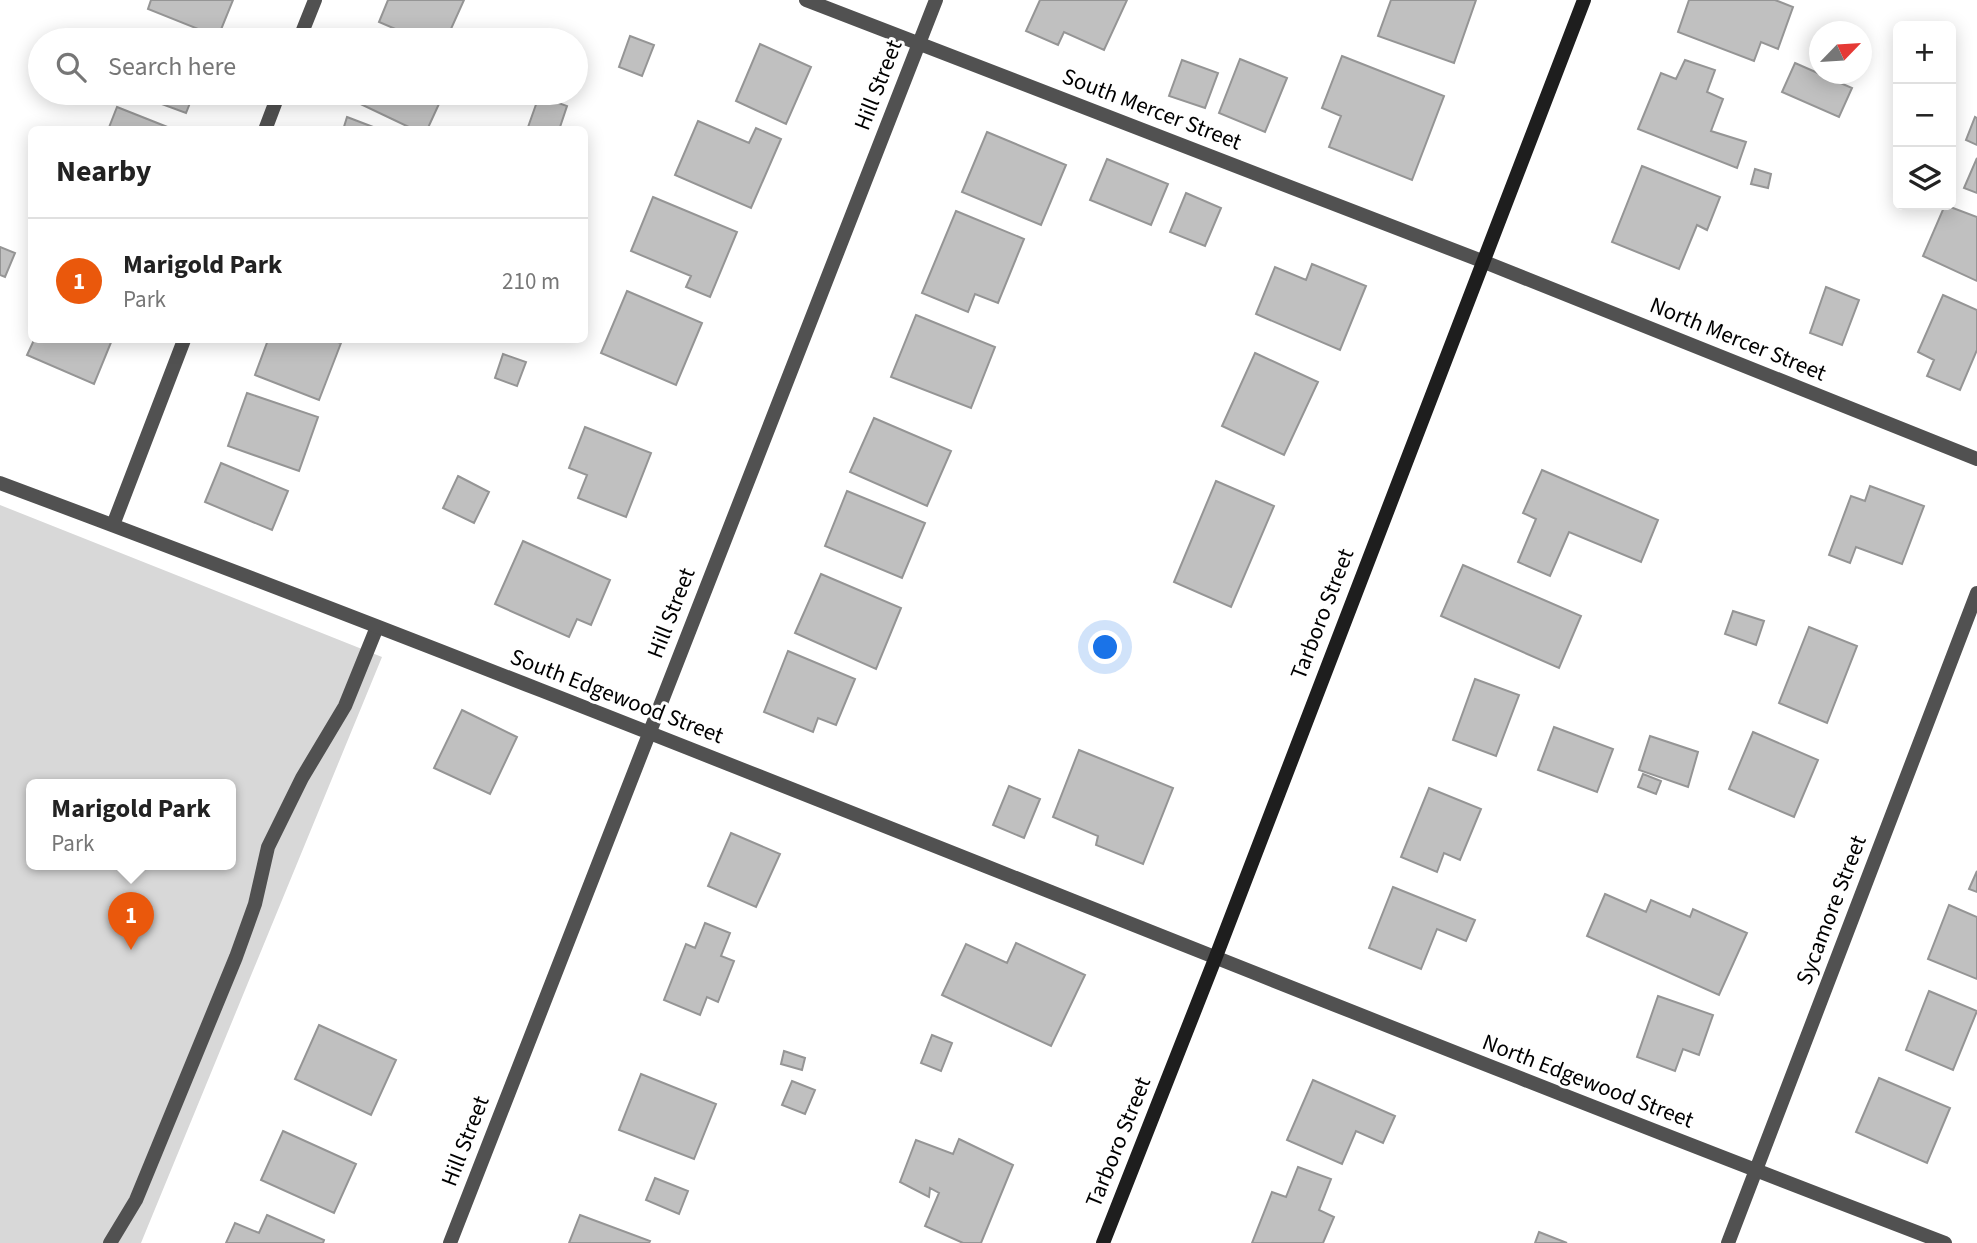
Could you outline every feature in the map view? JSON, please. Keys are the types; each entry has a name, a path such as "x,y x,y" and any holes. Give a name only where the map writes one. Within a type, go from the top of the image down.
{"street":[{"path":"304,28 315,0"},
{"name":"South Mercer Street","path":"806,0 1482,261"},
{"name":"Hill Street","path":"450,1243 936,0"},
{"name":"Tarboro Street","path":"1102,1243 1215,959 1584,0"},
{"path":"267,126 274,105"},
{"name":"North Mercer Street","path":"1482,261 1977,459"},
{"path":"113,526 183,343"},
{"name":"South Edgewood Street","path":"0,484 649,732 1215,959"},
{"name":"Sycamore Street","path":"1728,1243 1977,593"},
{"path":"110,1243 136,1200 236,957 255,905 268,847 302,778 345,706 377,627"},
{"name":"North Edgewood Street","path":"1215,959 1945,1243"}],"shaded area":[{"path":"0,505 382,657 141,1243 0,1243"}],"building":[{"path":"151,0 233,0 222,28 196,28 148,9"},
{"path":"388,0 464,0 451,28 393,28 379,22"},
{"path":"1040,0 1127,0 1104,50 1064,32 1058,45 1026,31"},
{"path":"1391,0 1476,0 1454,63 1378,36"},
{"path":"1689,0 1775,0 1793,7 1778,49 1761,42 1754,61 1678,32"},
{"path":"630,36 654,45 642,76 619,67"},
{"path":"760,44 811,67 786,124 736,101"},
{"path":"1342,56 1444,96 1412,180 1329,147 1341,116 1322,108"},
{"path":"1240,59 1287,78 1265,132 1219,113"},
{"path":"1182,60 1218,73 1205,108 1169,96"},
{"path":"1685,60 1715,70 1707,92 1723,99 1711,131 1746,142 1737,168 1638,129 1661,73 1676,79"},
{"path":"1795,63 1809,69 1809,84 1843,84 1852,88 1839,117 1782,92"},
{"path":"164,105 189,105 186,113"},
{"path":"363,105 438,105 429,126 407,126"},
{"path":"536,105 567,106 560,126 528,126"},
{"path":"117,107 165,126 110,126"},
{"path":"347,117 371,126 344,126"},
{"path":"1975,117 1977,118 1977,145 1966,140"},
{"path":"698,121 749,143 756,128 781,139 751,208 675,175"},
{"path":"987,132 1066,165 1041,225 962,192"},
{"path":"1977,158 1977,193 1964,188"},
{"path":"1107,159 1168,184 1151,225 1090,200"},
{"path":"1642,166 1720,197 1707,230 1697,225 1679,269 1612,242"},
{"path":"1755,169 1771,174 1768,188 1751,184"},
{"path":"1186,193 1221,208 1205,246 1170,232"},
{"path":"653,197 737,232 710,297 686,287 691,276 631,251"},
{"path":"1956,209 1977,217 1977,281 1923,256 1943,210"},
{"path":"956,211 1024,239 998,303 975,294 968,312 922,293"},
{"path":"0,247 15,253 5,277 0,275"},
{"path":"1312,264 1366,286 1340,350 1256,314 1275,267 1306,280"},
{"path":"1826,287 1859,300 1842,345 1810,333"},
{"path":"627,291 702,323 676,385 601,353"},
{"path":"1943,295 1977,310 1977,350 1960,390 1927,376 1934,360 1918,352"},
{"path":"916,315 995,347 971,408 891,377"},
{"path":"33,343 111,343 94,384 27,355"},
{"path":"267,343 341,343 319,400 255,375"},
{"path":"1255,353 1318,382 1284,455 1222,426"},
{"path":"503,354 526,362 517,386 495,378"},
{"path":"247,393 318,417 299,471 228,446"},
{"path":"874,418 951,451 927,506 850,472"},
{"path":"585,427 651,453 626,517 578,498 587,475 569,468"},
{"path":"221,463 288,491 272,530 205,502"},
{"path":"1542,470 1658,520 1641,562 1569,532 1550,576 1518,562 1536,519 1523,513"},
{"path":"458,476 489,492 474,523 443,508"},
{"path":"1216,481 1274,506 1231,607 1174,582"},
{"path":"1870,486 1924,506 1902,564 1856,547 1850,563 1829,555 1851,496 1865,501"},
{"path":"847,491 925,523 902,578 825,546"},
{"path":"523,541 610,580 591,625 577,619 569,637 495,604"},
{"path":"1463,565 1581,616 1559,668 1441,616"},
{"path":"821,574 901,608 876,669 795,633"},
{"path":"1733,611 1764,621 1756,645 1725,634"},
{"path":"1809,627 1857,646 1827,723 1779,703"},
{"path":"788,651 855,679 836,725 818,718 813,732 764,712"},
{"path":"1475,679 1519,695 1496,756 1453,740"},
{"path":"462,710 517,737 490,794 434,768"},
{"path":"1554,727 1613,749 1597,792 1538,770"},
{"path":"1753,732 1818,760 1794,817 1729,789"},
{"path":"1650,736 1698,752 1688,787 1639,770"},
{"path":"1079,750 1173,788 1143,864 1096,845 1098,836 1053,817"},
{"path":"1643,774 1661,781 1656,794 1638,787"},
{"path":"1009,786 1040,799 1024,838 993,825"},
{"path":"1429,788 1481,809 1460,860 1444,853 1437,872 1401,857"},
{"path":"731,833 780,854 756,907 708,886"},
{"path":"1977,871 1977,892 1969,889"},
{"path":"1393,887 1475,920 1466,941 1437,929 1421,969 1369,948"},
{"path":"1605,894 1646,912 1651,900 1690,917 1693,909 1747,933 1719,995 1587,936"},
{"path":"1949,905 1977,917 1977,979 1928,959"},
{"path":"705,923 730,933 721,956 734,961 718,1002 707,997 700,1015 664,1000 686,944 695,948"},
{"path":"1016,943 1085,975 1051,1046 942,995 966,944 1007,963"},
{"path":"1929,991 1977,1011 1953,1070 1906,1050"},
{"path":"1658,996 1713,1015 1699,1055 1683,1049 1675,1071 1637,1057"},
{"path":"319,1025 396,1060 371,1115 295,1079"},
{"path":"932,1035 952,1043 941,1071 921,1063"},
{"path":"784,1051 805,1058 802,1070 781,1064"},
{"path":"641,1074 716,1104 694,1159 619,1130"},
{"path":"1879,1078 1950,1108 1927,1163 1856,1132"},
{"path":"1313,1080 1395,1116 1383,1143 1356,1131 1342,1164 1287,1140"},
{"path":"792,1081 815,1090 805,1114 782,1105"},
{"path":"283,1131 356,1164 334,1213 261,1180"},
{"path":"959,1139 1013,1165 981,1243 963,1243 925,1226 939,1193 930,1188 929,1197 900,1182 916,1140 953,1154"},
{"path":"1298,1167 1331,1179 1319,1210 1334,1217 1323,1243 1252,1243 1272,1192 1286,1197"},
{"path":"655,1178 688,1191 679,1214 646,1200"},
{"path":"267,1215 324,1240 323,1243 226,1243 235,1223 259,1233"},
{"path":"580,1215 650,1241 569,1243"},
{"path":"1539,1232 1567,1243 1535,1243"}],"place":[{"name":"Marigold Park","path":"131,950"}]}
